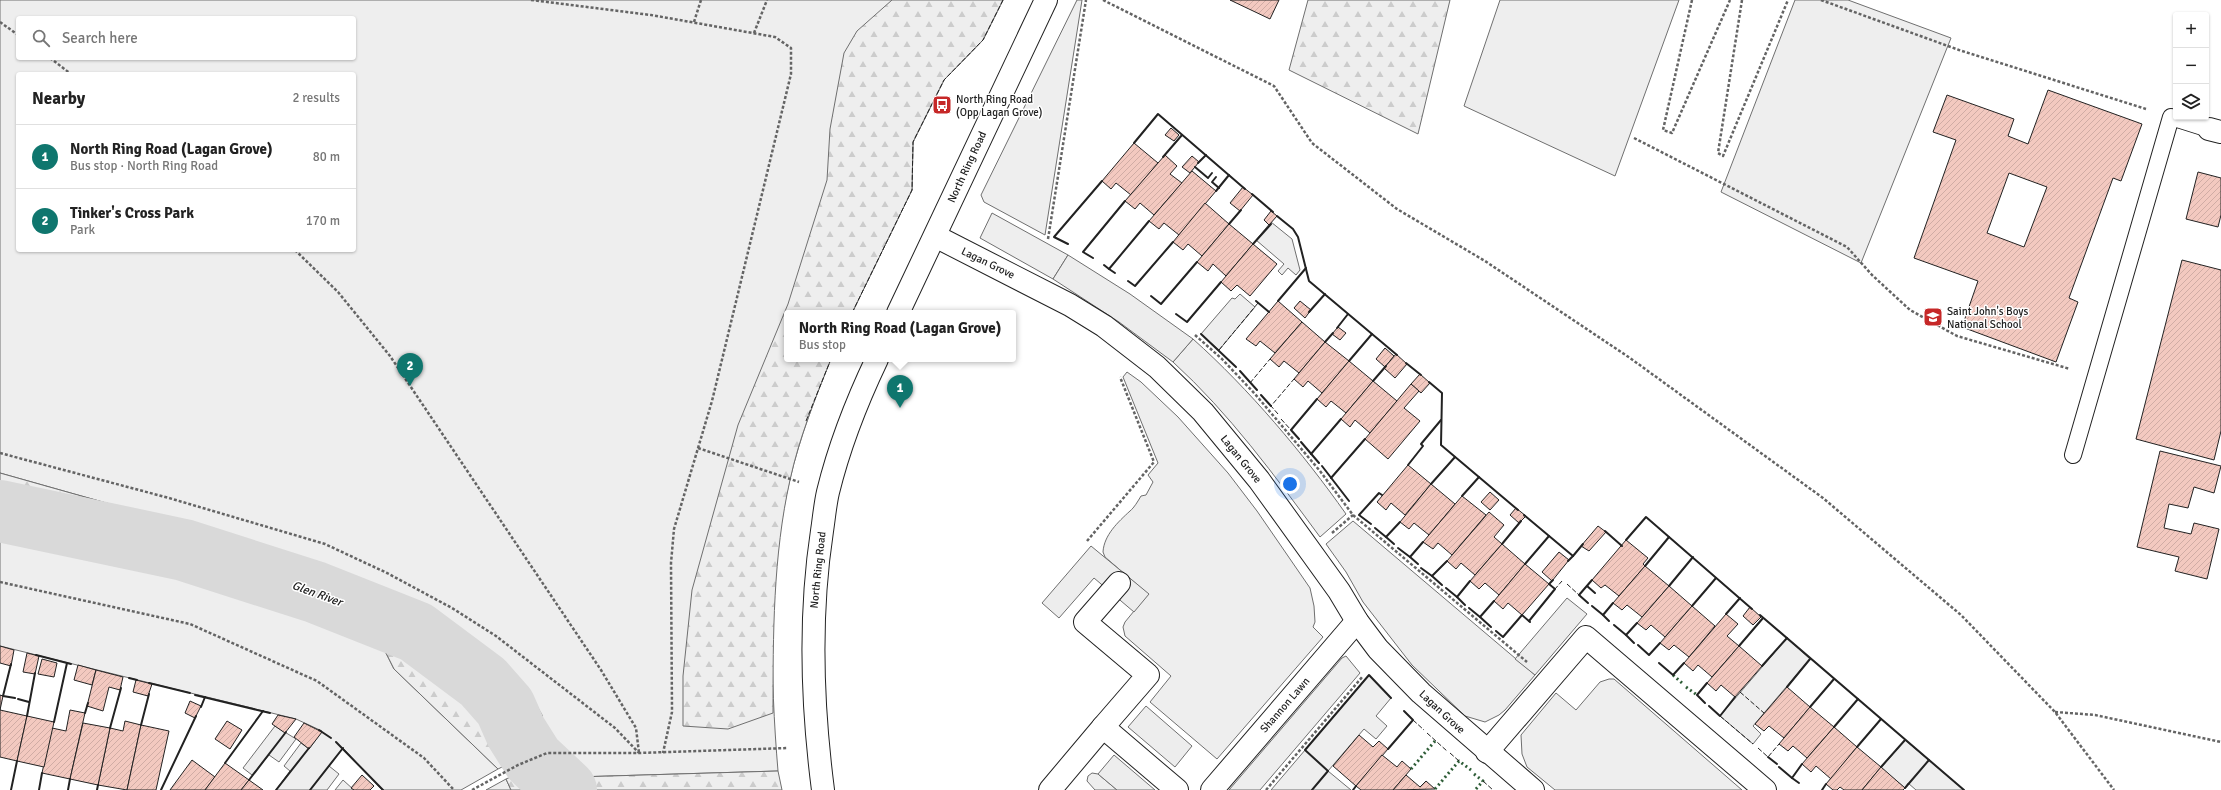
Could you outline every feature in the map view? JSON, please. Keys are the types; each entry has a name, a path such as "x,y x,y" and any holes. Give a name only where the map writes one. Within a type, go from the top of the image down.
{"street":[{"name":"North Ring Road","path":"899,310 1046,0"},
{"name":"Lagan Grove","path":"935,236 1070,305 1104,326 1157,367 1203,412 1258,480 1340,591 1357,621 1382,653 1421,693 1487,752 1533,790"},
{"name":"North Ring Road","path":"823,790 818,747 814,610 819,553 830,486 846,433 876,362"},
{"path":"1050,790 1148,675 1085,622 1118,583"},
{"name":"Shannon Lawn","path":"1212,790 1357,621"},
{"path":"1487,752 1586,637 1765,790"},
{"path":"1103,728 1177,790"}],"lane":[{"path":"2073,454 2171,117 2215,131"}],"path":[{"path":"531,0 651,15 754,33 775,37 790,48 792,74 712,401 674,529 671,563 672,712 663,752"},
{"path":"694,22 701,0"},
{"path":"754,33 767,0"},
{"path":"1048,240 1086,0"},
{"path":"1103,0 1274,86 1312,143 1397,209 1485,261 1630,358 1823,498 1961,615 2055,712 2114,790"},
{"path":"1692,0 1663,130 1672,133 1730,0"},
{"path":"1742,0 1718,153 1723,156 1788,0"},
{"path":"1821,0 1959,50 2171,117"},
{"path":"0,22 16,34"},
{"path":"53,60 68,72"},
{"path":"1634,138 1847,247 1872,274 1910,310 1957,336 2096,377"},
{"path":"297,252 338,292 390,356 601,670 636,728 639,753"},
{"path":"1195,335 1240,378 1320,471 1353,515 1549,680"},
{"path":"1087,540 1154,462 1118,374"},
{"path":"698,448 800,483"},
{"path":"0,453 184,502 325,544 452,608 496,636 615,728 639,753"},
{"path":"0,582 190,624 317,681 424,758 454,790"},
{"path":"1266,790 1382,653"},
{"path":"2055,712 2095,715 2221,742"},
{"path":"472,790 518,765 548,753 639,753 818,747"}],"green space":[{"path":"0,0 1003,0 983,40 944,80 913,142 912,190 853,310 784,310 784,362 830,362 798,448 783,514 778,550 774,587 772,661 778,771 576,777 550,760 544,746 542,715 440,620 318,567 223,536 0,473"},
{"path":"892,0 1003,0 983,40 944,80 913,142 912,190 853,310 786,310 827,180 830,129 844,53 857,31"},
{"path":"1077,0 1082,0 1045,235 984,202 981,195"},
{"path":"1308,0 1450,0 1418,134 1289,70"},
{"path":"1500,0 1679,0 1615,176 1464,106"},
{"path":"1795,0 1848,0 1951,38 1861,263 1721,192"},
{"path":"992,213 1068,255 1053,279 980,238"},
{"path":"1271,222 1292,239 1300,270 1296,275 1288,268 1282,275 1278,271 1284,264 1256,240"},
{"path":"1240,294 1255,307 1219,350 1201,334 1232,298 1235,299"},
{"path":"784,314 784,362 830,362 798,449 784,509 775,596 773,713 728,729 683,726 683,676 692,590 738,425"},
{"path":"1193,339 1255,400 1312,468 1346,514 1320,537 1251,446 1213,402 1173,362"},
{"path":"1127,372 1141,382 1178,417 1228,473 1257,511 1310,588 1314,606 1315,622 1313,627 1323,637 1217,759 1150,702 1171,676 1125,636 1123,627 1125,622 1148,594 1105,557 1103,552 1106,540 1112,529 1133,508 1141,496 1146,495 1153,482 1148,475 1158,463 1123,377"},
{"path":"0,473 223,536 318,567 440,620 525,684 542,715 544,746 498,769 394,669 379,639 232,584 148,560 15,533 0,528"},
{"path":"1353,521 1535,675 1499,715 1485,722 1465,716 1412,665 1363,602 1346,572 1326,544"},
{"path":"0,528 15,533 148,560 232,584 379,639 394,669 498,769 461,790 382,790 343,748 329,766 339,774 327,790 276,790 290,771 284,766 301,743 309,749 322,731 296,719 0,646"},
{"path":"1787,638 1810,659 1753,726 1761,734 1753,744 1720,716"},
{"path":"1346,656 1360,673 1260,790 1229,790 1342,658"},
{"path":"1369,675 1391,698 1376,716 1387,726 1376,739 1364,729 1328,771 1351,790 1271,790"},
{"path":"1614,679 1742,790 1555,790 1527,767 1522,754 1521,735 1556,693 1576,710 1600,682"},
{"path":"275,726 296,739 279,762 269,755 252,775 243,768"},
{"path":"1905,740 1964,790 1916,790 1908,783 1905,788 1881,768"},
{"path":"550,760 576,777 778,771 782,790 511,790 506,779"},
{"path":"1092,773 1098,774 1117,790 1095,790 1087,781 1088,776"},
{"path":"506,779 511,790 486,790"},
{"path":"343,780 354,790 335,790"}],"shaded area":[{"path":"1068,255 1130,294 1193,339 1173,362 1119,322 1053,279"},
{"path":"1091,546 1149,594 1134,612 1094,578 1059,618 1042,603"},
{"path":"1567,598 1587,614 1535,675 1515,659"},
{"path":"1146,706 1192,746 1175,767 1128,727"},
{"path":"1114,755 1155,790 1117,790 1098,774"}],"building":[{"path":"1230,0 1279,0 1270,19"},
{"path":"2048,90 2142,124 2121,181 2113,178 2069,298 2078,302 2056,362 1962,327 1978,281 1914,258 1956,140 1933,132 1947,95 2014,119 2008,136 2028,144","holes":["2009,173 2047,187 2024,247 1987,233"]},
{"path":"1171,128 1179,135 1174,141 1165,135"},
{"path":"1134,143 1158,163 1131,195 1116,183 1111,189 1102,181"},
{"path":"1165,155 1177,166 1170,174 1182,183 1154,215 1140,203 1135,209 1125,201"},
{"path":"1192,156 1199,162 1190,173 1182,167"},
{"path":"1192,171 1216,191 1179,235 1164,223 1159,229 1149,221"},
{"path":"2198,172 2221,178 2221,215 2218,227 2186,219"},
{"path":"1243,187 1253,195 1240,211 1230,203"},
{"path":"1205,203 1229,224 1202,256 1188,244 1183,250 1173,242"},
{"path":"1271,211 1277,216 1269,225 1264,220"},
{"path":"1229,224 1253,244 1226,276 1213,264 1208,271 1197,262"},
{"path":"1253,244 1277,264 1250,296 1237,285 1231,291 1221,282"},
{"path":"2182,260 2221,270 2221,431 2214,460 2136,439"},
{"path":"1278,301 1302,322 1275,353 1260,341 1256,346 1246,339"},
{"path":"1300,301 1311,310 1305,318 1294,308"},
{"path":"1302,322 1325,342 1299,373 1284,361 1279,367 1270,359"},
{"path":"1338,327 1346,333 1340,340 1332,334"},
{"path":"1325,342 1349,361 1322,393 1308,381 1303,387 1294,379"},
{"path":"1385,348 1394,356 1385,367 1376,359"},
{"path":"1396,354 1407,364 1395,378 1384,368"},
{"path":"1349,361 1373,381 1346,413 1331,401 1326,407 1317,399"},
{"path":"1420,374 1430,383 1421,393 1411,384"},
{"path":"1373,381 1397,401 1370,433 1355,420 1350,427 1341,419"},
{"path":"1411,384 1419,391 1404,408 1420,421 1388,459 1365,439"},
{"path":"2160,451 2221,466 2214,493 2194,487 2188,508 2169,504 2164,528 2191,534 2194,523 2219,529 2207,579 2175,571 2179,557 2137,547"},
{"path":"1408,465 1431,484 1405,515 1391,503 1386,510 1377,502"},
{"path":"1431,484 1455,504 1429,535 1414,523 1409,529 1400,522"},
{"path":"1490,492 1499,500 1490,510 1481,502"},
{"path":"1462,496 1486,515 1452,555 1438,543 1433,549 1423,542"},
{"path":"1516,508 1526,516 1519,523 1510,515"},
{"path":"1489,512 1504,525 1494,537 1502,544 1475,575 1461,563 1456,569 1447,561"},
{"path":"1598,526 1606,532 1589,551 1581,546"},
{"path":"1626,540 1648,558 1643,564 1645,566 1619,596 1605,585 1601,588 1592,580"},
{"path":"1502,544 1525,564 1499,595 1485,583 1479,589 1470,581"},
{"path":"1559,552 1569,560 1552,581 1542,572"},
{"path":"1525,564 1549,584 1522,615 1508,603 1503,609 1494,601"},
{"path":"1645,566 1669,586 1642,617 1627,605 1622,610 1613,603"},
{"path":"1669,586 1692,606 1665,637 1651,625 1646,630 1637,623"},
{"path":"1692,606 1715,626 1689,657 1674,645 1669,650 1660,643"},
{"path":"1750,607 1761,617 1753,625 1743,616"},
{"path":"1726,614 1738,624 1727,636 1739,646 1712,677 1698,665 1693,671 1684,663"},
{"path":"0,646 14,650 11,666 0,663"},
{"path":"1739,646 1762,666 1735,697 1721,685 1716,691 1707,683"},
{"path":"27,653 39,656 35,674 23,672"},
{"path":"42,659 57,663 54,677 38,674"},
{"path":"78,665 96,670 92,685 74,680"},
{"path":"96,670 123,677 120,690 109,687 103,711 87,706"},
{"path":"136,680 152,684 148,696 133,692"},
{"path":"1787,687 1810,707 1784,738 1769,726 1764,731 1755,724"},
{"path":"0,695 3,696 0,710"},
{"path":"190,701 201,706 195,718 185,713"},
{"path":"1810,707 1834,727 1807,758 1793,746 1788,751 1779,744"},
{"path":"0,710 27,716 17,761 0,757"},
{"path":"70,710 85,713 70,779 42,773 52,728 66,731"},
{"path":"278,715 296,719 285,733 272,724"},
{"path":"27,716 54,722 44,767 17,761"},
{"path":"125,721 141,725 127,790 98,785 110,728 123,731"},
{"path":"227,721 242,730 230,749 215,739"},
{"path":"83,723 110,728 98,785 70,779"},
{"path":"304,723 322,732 309,749 294,737"},
{"path":"141,725 169,731 156,790 127,790"},
{"path":"1834,727 1857,747 1831,779 1816,766 1811,772 1802,764"},
{"path":"1359,735 1373,747 1379,741 1388,749 1356,786 1333,766"},
{"path":"1857,747 1881,767 1862,790 1844,790 1840,787 1837,790 1833,790 1826,784"},
{"path":"1382,755 1397,767 1402,761 1411,769 1393,790 1361,790 1356,786"},
{"path":"192,760 215,777 205,790 170,790"},
{"path":"225,763 249,780 241,790 205,790"},
{"path":"1881,767 1905,788 1903,790 1862,790"},
{"path":"362,775 374,786 370,790 354,790 351,788"},
{"path":"1406,775 1420,787 1426,781 1435,789 1393,790"},
{"path":"249,780 263,790 241,790"}],"waterway":[{"name":"Glen River","path":"0,511 184,550 315,592 416,632 483,682 505,707 516,732 533,759 566,790"}],"hedge":[{"path":"1673,675 1682,683"},
{"path":"1686,687 1697,695"},
{"path":"1411,769 1435,741"},
{"path":"1435,789 1459,761 1471,770"},
{"path":"1474,774 1483,781 1475,790"}],"fence":[{"path":"853,310 912,190 913,142 944,80 983,40 1003,0"},
{"path":"1219,350 1258,303"},
{"path":"1250,383 1270,359"},
{"path":"806,421 830,362"},
{"path":"1278,414 1271,406 1294,379"},
{"path":"1281,419 1291,430"},
{"path":"1549,584 1555,589 1562,581"},
{"path":"1567,584 1579,595"},
{"path":"1740,692 1764,713"},
{"path":"1720,716 1753,744"},
{"path":"1413,720 1424,730"},
{"path":"1427,733 1447,751"},
{"path":"1758,748 1768,757 1779,744"},
{"path":"1450,753 1459,761"},
{"path":"1483,781 1493,790"}],"wall":[{"path":"1134,143 1158,114 1245,189"},
{"path":"1163,157 1182,135"},
{"path":"1198,163 1206,155"},
{"path":"1195,167 1208,178 1212,173"},
{"path":"1216,191 1229,175"},
{"path":"1216,177 1212,182 1219,188"},
{"path":"1068,244 1054,237 1102,181"},
{"path":"1252,194 1273,212"},
{"path":"1093,258 1083,252 1125,201"},
{"path":"1229,224 1241,210"},
{"path":"1277,216 1293,229 1298,237 1309,281 1397,355"},
{"path":"1104,265 1109,269 1149,221"},
{"path":"1253,244 1271,224"},
{"path":"1128,281 1135,286 1173,242"},
{"path":"1151,296 1161,304 1197,262"},
{"path":"1278,301 1306,268"},
{"path":"1109,269 1115,273"},
{"path":"1176,314 1187,322 1221,282"},
{"path":"1309,312 1325,294"},
{"path":"1256,301 1269,312"},
{"path":"1337,328 1348,314"},
{"path":"1325,342 1333,333"},
{"path":"1201,334 1236,367"},
{"path":"1349,361 1372,334"},
{"path":"1406,363 1421,375"},
{"path":"1373,381 1386,366"},
{"path":"1240,371 1257,390"},
{"path":"1429,382 1442,393 1441,445 1518,510"},
{"path":"1261,395 1271,406"},
{"path":"1299,439 1291,430 1317,399"},
{"path":"1311,454 1341,419"},
{"path":"1408,465 1423,446 1421,444 1441,420"},
{"path":"1331,478 1365,439"},
{"path":"1301,442 1319,463"},
{"path":"1431,484 1455,457"},
{"path":"1322,466 1349,501"},
{"path":"1462,496 1479,477"},
{"path":"1371,524 1359,515 1379,493 1382,495"},
{"path":"1524,515 1573,556 1568,561"},
{"path":"1626,540 1646,517 1752,609"},
{"path":"1502,544 1521,521"},
{"path":"1394,544 1386,537 1400,522"},
{"path":"1375,528 1386,537"},
{"path":"1605,531 1622,546"},
{"path":"1525,564 1549,536"},
{"path":"1645,566 1669,537"},
{"path":"1418,564 1410,557 1423,542"},
{"path":"1573,556 1583,544"},
{"path":"1398,548 1410,557"},
{"path":"1669,586 1693,557"},
{"path":"1442,585 1432,576 1447,561"},
{"path":"1421,568 1432,576"},
{"path":"1692,606 1716,578"},
{"path":"1529,621 1555,589 1549,584 1553,580"},
{"path":"1588,603 1579,595 1592,580"},
{"path":"1465,605 1457,597 1470,581"},
{"path":"1587,586 1595,593"},
{"path":"1446,588 1457,597"},
{"path":"1726,614 1740,598"},
{"path":"1491,627 1480,617 1494,601"},
{"path":"1609,621 1603,615 1613,603"},
{"path":"1592,606 1603,615"},
{"path":"1469,608 1480,617"},
{"path":"1496,631 1503,637 1522,615 1530,622"},
{"path":"1760,615 1964,790"},
{"path":"1739,646 1763,618"},
{"path":"1634,643 1626,635 1637,623"},
{"path":"1614,625 1626,635"},
{"path":"1762,666 1787,638"},
{"path":"1638,645 1649,655 1660,643"},
{"path":"36,655 71,664"},
{"path":"1787,687 1810,659"},
{"path":"54,722 67,663"},
{"path":"1659,663 1673,675 1684,663"},
{"path":"11,664 3,696 15,698"},
{"path":"27,716 35,673"},
{"path":"1312,790 1328,771 1305,750 1369,675 1391,698"},
{"path":"129,678 137,680"},
{"path":"1810,707 1834,679"},
{"path":"149,683 190,693"},
{"path":"1705,703 1697,695 1707,683"},
{"path":"110,728 121,688"},
{"path":"141,725 149,694"},
{"path":"195,695 270,713"},
{"path":"201,707 205,697"},
{"path":"1709,706 1720,716 1735,697"},
{"path":"18,699 29,702"},
{"path":"1834,727 1858,699"},
{"path":"85,713 88,703"},
{"path":"225,763 263,711"},
{"path":"1388,749 1413,720 1404,711"},
{"path":"161,790 196,716"},
{"path":"1857,747 1881,719"},
{"path":"319,730 331,738"},
{"path":"249,780 286,732"},
{"path":"1881,767 1905,740"},
{"path":"336,742 383,790"},
{"path":"276,790 309,748"},
{"path":"310,790 343,748"},
{"path":"1768,757 1777,764"},
{"path":"1905,788 1929,760"},
{"path":"11,790 17,761"},
{"path":"1799,783 1792,778 1802,764"},
{"path":"1779,767 1792,778"},
{"path":"39,790 42,773"},
{"path":"68,790 70,779"},
{"path":"1822,790 1826,784"},
{"path":"97,790 98,785"},
{"path":"1353,790 1356,786"}],"place":[{"name":"North Ring Road (Opp Lagan Grove)","path":"942,105"},
{"name":"Saint John's Boys National School","path":"1933,317"},
{"name":"Tinker's Cross Park","path":"410,386"},
{"name":"North Ring Road (Lagan Grove)","path":"900,408"}]}
